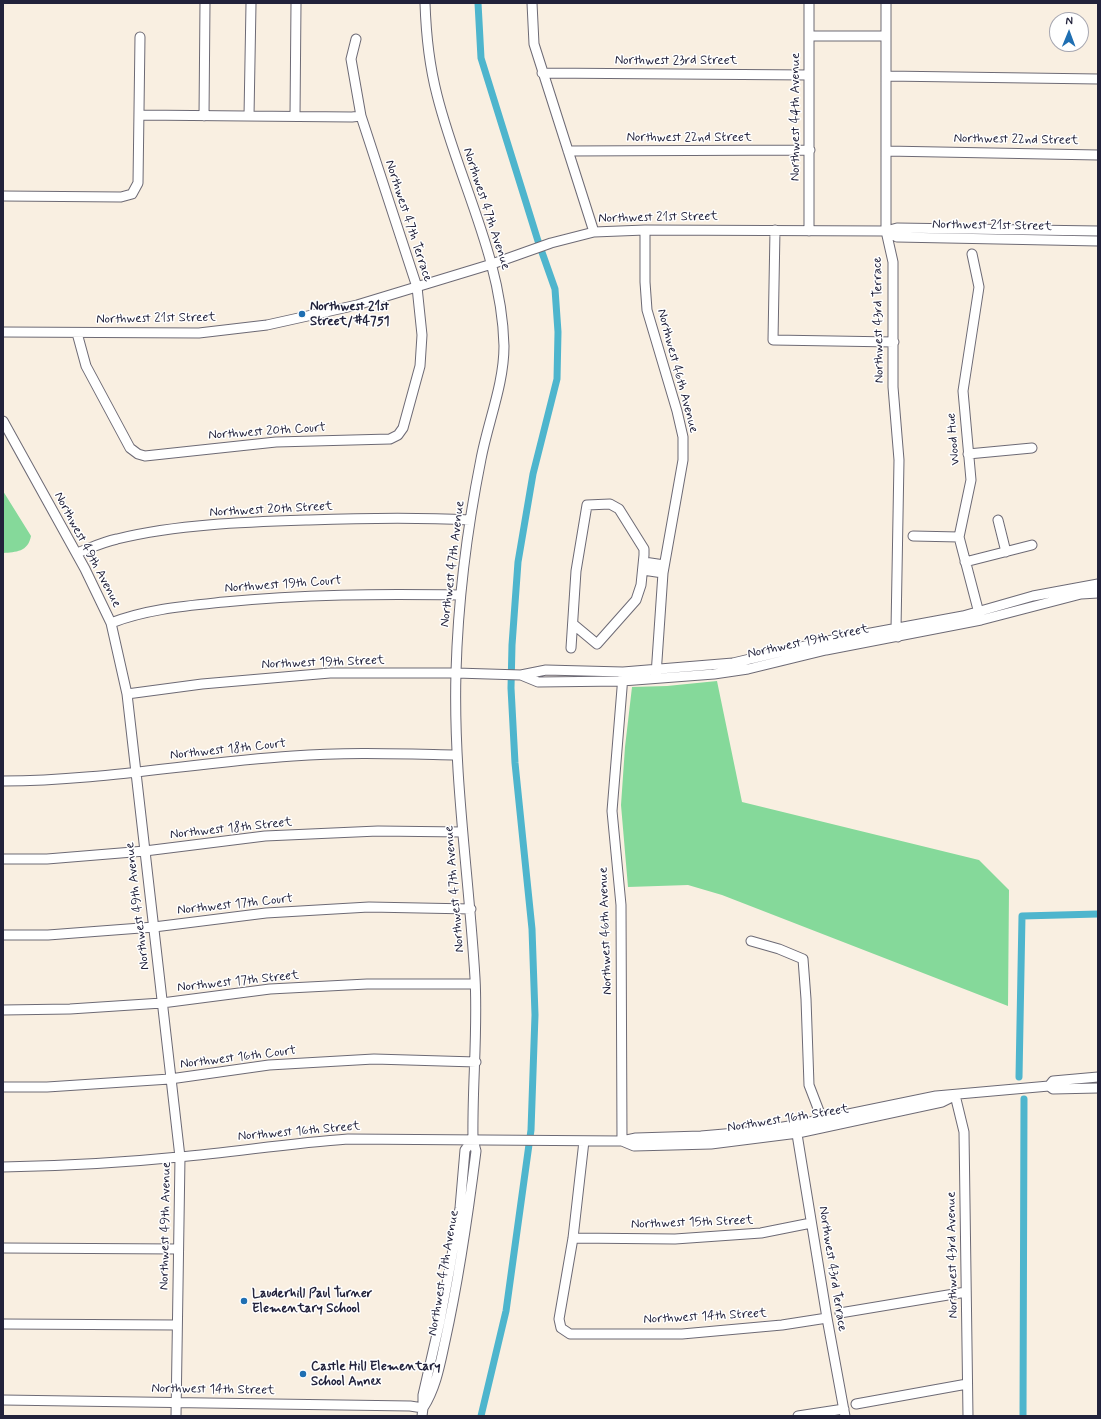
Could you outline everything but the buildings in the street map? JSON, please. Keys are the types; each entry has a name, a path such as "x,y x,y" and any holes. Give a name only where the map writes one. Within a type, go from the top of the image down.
{"street":[{"path":"204,116 205,3"},
{"name":"Northwest 47th Avenue","path":"422,1412 431,1396 436,1360 460,1269 464,1208 476,1151 472,1140 476,1062 475,984 471,908 462,832 457,754 456,672 460,595 470,520 482,455 500,379 504,348 500,305 492,264 437,97 428,51 425,3"},
{"path":"532,3 534,44 594,232"},
{"name":"Northwest 44th Avenue","path":"809,3 809,231"},
{"name":"Northwest 43rd Terrace","path":"886,3 886,231 893,262 893,387 899,460 897,633"},
{"path":"249,116 251,4"},
{"path":"294,116 296,4"},
{"path":"809,36 885,36"},
{"path":"3,196 121,197 132,194 138,183 140,38"},
{"name":"Northwest 47th Terrace","path":"356,40 351,58 361,116 417,287 422,335 420,366 403,428 398,435"},
{"name":"Northwest 23rd Street","path":"542,72 809,75"},
{"path":"886,76 1098,79"},
{"path":"139,115 361,116"},
{"name":"Northwest 22nd Street","path":"568,151 810,150"},
{"name":"Northwest 22nd Street","path":"886,151 1098,155"},
{"name":"Northwest 21st Street","path":"3,332 199,333 260,326 357,305 492,264 551,243 594,232 645,230 886,231 897,228 1098,231"},
{"name":"Northwest 46th Avenue","path":"645,230 645,282 647,310 677,411 683,437 683,460 664,569 656,674"},
{"path":"775,230 773,340 894,342"},
{"name":"Northwest 21st Street","path":"886,231 897,237 1098,241"},
{"name":"Wood Hue","path":"972,254 979,286 963,381 971,480 959,537 980,616"},
{"name":"Northwest 20th Court","path":"77,333 86,366 94,383 130,448 138,454 145,456 276,442 390,439 398,435"},
{"name":"Northwest 49th Avenue","path":"3,421 77,553 111,623 127,694 180,1157 176,1416"},
{"path":"968,454 1032,448"},
{"path":"571,648 576,571 587,505 610,504 619,509 644,549 641,585 636,600 597,644 573,624"},
{"name":"Northwest 20th Street","path":"77,553 116,539 135,535 209,526 268,521 378,517 470,520"},
{"path":"998,520 1006,552"},
{"path":"913,536 959,537"},
{"path":"965,562 1032,545"},
{"path":"643,566 664,569"},
{"name":"Northwest 19th Street","path":"980,616 1033,596 1098,584"},
{"name":"Northwest 19th Street","path":"127,694 202,684 306,675 456,672 521,675 538,682 623,677 733,667 822,642 897,633 1081,594 1098,593"},
{"name":"Northwest 19th Court","path":"111,623 137,613 198,604 279,596 348,594 460,595"},
{"name":"Northwest 46th Avenue","path":"622,1141 621,905 612,811 623,677"},
{"name":"Northwest 18th Court","path":"3,781 40,781 136,773 293,756 364,753 457,754"},
{"name":"Northwest 18th Street","path":"3,859 47,859 145,851 265,836 378,831 462,832"},
{"name":"Northwest 17th Court","path":"3,935 48,935 154,927 266,912 369,907 471,908"},
{"path":"751,941 779,949 803,959 809,1085 823,1124"},
{"name":"Northwest 17th Street","path":"3,1010 70,1009 162,1003 270,989 367,984 475,984"},
{"name":"Northwest 16th Court","path":"3,1087 48,1087 170,1079 270,1065 374,1059 476,1062"},
{"name":"Northwest 16th Street","path":"1049,1086 1053,1081 1098,1077"},
{"name":"Northwest 16th Street","path":"3,1167 66,1166 180,1157 304,1142 335,1140 622,1141 634,1146 711,1144 823,1124 936,1096 1049,1086 1053,1089 1098,1088"},
{"name":"Northwest 43rd Avenue","path":"955,1095 964,1132 968,1416"},
{"name":"Northwest 43rd Terrace","path":"797,1129 811,1223 844,1413"},
{"path":"573,1238 584,1141"},
{"name":"Northwest 15th Street","path":"573,1238 675,1239 761,1233 811,1223"},
{"name":"Northwest 14th Street","path":"573,1238 559,1319 562,1328 570,1334 682,1334 782,1325 827,1318"},
{"path":"3,1248 178,1249"},
{"path":"840,1313 966,1292"},
{"path":"3,1324 178,1325"},
{"path":"856,1404 967,1384"},
{"name":"Northwest 14th Street","path":"3,1400 177,1403 422,1412"},
{"path":"798,1416 844,1413"}],"green space":[{"path":"3,491 31,536 27,545 21,550 3,553"},
{"path":"717,681 742,802 979,860 1009,890 1008,1006 722,895 688,885 628,887 621,805 625,747 632,687 667,686"}],"waterway":[{"path":"478,3 481,58 538,241 555,289 558,332 557,379 533,474 518,562 512,645 511,688 515,763 532,929 535,1015 531,1130 506,1311 481,1416"},
{"path":"1019,1077 1022,916 1098,914"},
{"path":"1023,1416 1024,1099"}],"place":[{"name":"Northwest 21st Street/#4751","path":"302,314"},
{"name":"Lauderhill Paul Turner Elementary School","path":"244,1301"},
{"name":"Castle Hill Elementary School Annex","path":"303,1374"}]}
